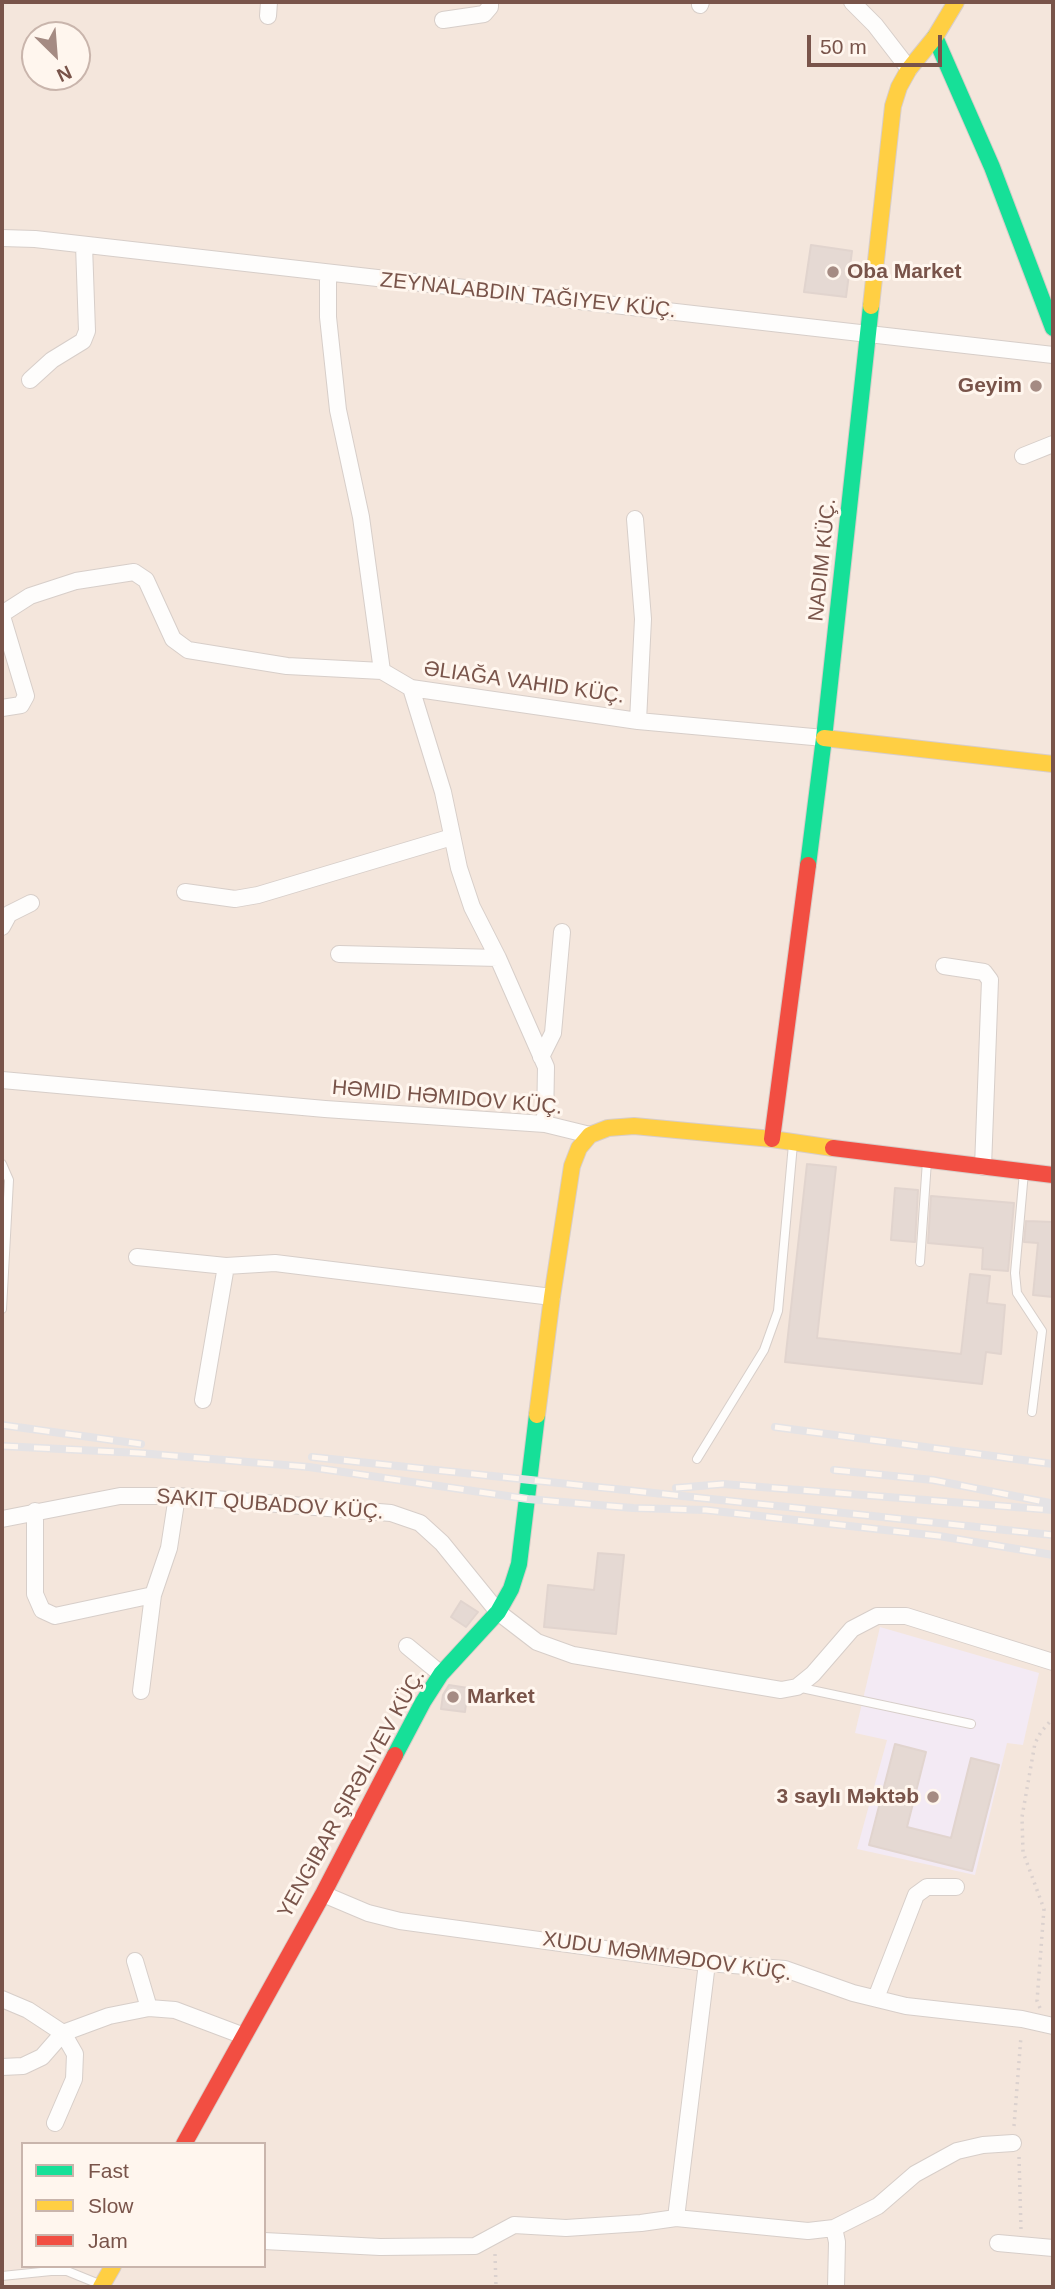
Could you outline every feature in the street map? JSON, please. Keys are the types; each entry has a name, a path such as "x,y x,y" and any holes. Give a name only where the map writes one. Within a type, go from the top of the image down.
{"street":[{"path":"443,20 484,14 490,7 490,2"},
{"path":"852,2 875,25 909,69"},
{"name":"NADIM KÜÇ.","path":"772,1139 824,738 893,106 909,69 935,37 956,2"},
{"path":"935,37 992,167 1053,328"},
{"path":"2,239 35,239 1053,355"},
{"path":"30,380 52,360 83,341 87,331 84,245"},
{"path":"327,274 328,317 338,410 361,517 382,671"},
{"path":"1023,456 1053,444"},
{"path":"635,519 643,620 638,720"},
{"name":"ƏLIAĞA VAHID KÜÇ.","path":"2,615 30,596 76,581 134,572 146,580 173,639 188,650 287,666 382,671 411,688 638,720 1053,764"},
{"path":"2,615 26,696 21,705 2,708"},
{"path":"411,688 443,792 459,867 472,907 498,958 546,1067 545,1124"},
{"path":"185,892 235,899 257,895 452,837"},
{"path":"2,927 9,914 31,903"},
{"path":"541,1057 553,1033 562,932"},
{"path":"339,954 498,958"},
{"path":"944,966 984,972 990,980 983,1167"},
{"name":"HƏMID HƏMIDOV KÜÇ.","path":"2,1080 325,1109 545,1124 590,1135 608,1128 634,1126 772,1139 927,1161 1053,1175"},
{"name":"YENGIBAR ŞIRƏLIYEV KÜÇ.","path":"185,2142 323,1894 423,1702 441,1674 498,1612 511,1589 519,1564 552,1297 572,1166 579,1149 590,1135"},
{"path":"137,1257 226,1266 275,1263 552,1297"},
{"path":"202,1400 226,1266"},
{"name":"SAKIT QUBADOV KÜÇ.","path":"2,1519 120,1496 177,1496 391,1513 420,1523 442,1542 498,1612 537,1642 573,1656 781,1690 797,1687"},
{"path":"141,1691 153,1595 169,1548 177,1496"},
{"path":"35,1511 35,1594 42,1610 55,1616 153,1595"},
{"path":"797,1687 813,1674 852,1629 877,1616 906,1616 1053,1662"},
{"path":"407,1646 441,1674"},
{"path":"876,1998 916,1895 927,1887 956,1887"},
{"name":"XUDU MƏMMƏDOV KÜÇ.","path":"323,1894 368,1913 400,1920 707,1963 785,1969 853,1993 906,2006 1023,2019 1052,2018"},
{"path":"135,1961 149,2008"},
{"path":"676,2218 707,1963"},
{"path":"2,1999 28,2010 63,2033 75,2054 75,2078 55,2123"},
{"path":"2,2067 23,2066 42,2057 63,2033 109,2016 149,2008 175,2010 244,2036"},
{"path":"266,2241 380,2247 475,2246 514,2225 566,2228 676,2218 808,2231 834,2228 878,2206 915,2174 957,2151 983,2144 1013,2143"},
{"path":"834,2228 837,2242 836,2287"},
{"path":"998,2243 1053,2248"},
{"path":"102,2286 112,2268"}],"lane":[{"path":"697,1459 764,1350 778,1311 793,1142"},
{"path":"920,1262 927,1161"},
{"path":"2,1164 9,1180 2,1309"},
{"path":"1024,1172 1015,1273 1017,1293 1042,1331 1032,1412"},
{"path":"797,1687 971,1724"},
{"path":"2,2276 51,2270 67,2271 102,2286"}],"path":[{"path":"1052,2018 1041,2009 1037,2001 1044,1909 1023,1852 1022,1817 1035,1743 1053,1718"},
{"path":"488,2240 495,2253 496,2287"}],"shaded area":[{"path":"2,2 1053,2 1053,2287 2,2287"},
{"name":"3 saylı Məktəb","path":"880,1627 1039,1673 1023,1745 1007,1743 975,1875 857,1849 887,1740 855,1733"}],"building":[{"path":"811,245 852,251 846,297 804,292"},
{"path":"807,1164 836,1167 817,1338 961,1354 970,1274 990,1276 987,1303 1005,1305 1001,1354 986,1352 982,1384 785,1362"},
{"path":"895,1188 918,1190 915,1242 891,1240"},
{"path":"931,1196 1014,1203 1008,1271 982,1269 983,1248 928,1243"},
{"path":"1026,1221 1053,1222 1053,1297 1033,1295 1038,1243 1024,1242"},
{"path":"598,1553 624,1555 616,1634 544,1627 548,1585 594,1590"},
{"path":"461,1601 478,1612 466,1627 451,1617"},
{"path":"449,1685 468,1688 465,1712 441,1709 443,1695"},
{"path":"895,1744 926,1752 907,1827 951,1838 971,1758 999,1765 972,1871 869,1845"}],"railway":[{"path":"2,1425 141,1444"},
{"path":"775,1427 1053,1464"},
{"path":"2,1446 139,1453 309,1467 528,1499 633,1508 706,1510 939,1536 1053,1555"},
{"path":"312,1457 1053,1535"},
{"path":"834,1470 933,1480 1050,1503"},
{"path":"676,1488 723,1484 1053,1510"}],"traffic: fast":[{"path":"935,37 992,167 1053,328"},
{"path":"808,865 871,306"},
{"path":"395,1755 441,1674 498,1612 511,1589 519,1564 537,1415"}],"traffic: slow":[{"path":"871,306 893,106 909,69 935,37 956,2"},
{"path":"824,738 1053,764"},
{"path":"537,1415 572,1166 579,1148 590,1135 608,1128 634,1126 772,1139 833,1148"},
{"path":"101,2287 112,2268"}],"traffic: jam":[{"path":"772,1139 808,865"},
{"path":"833,1148 1053,1175"},
{"path":"185,2142 323,1894 395,1755"}],"place":[{"name":"Oba Market","path":"833,272"},
{"name":"Geyim","path":"1036,386"},
{"name":"Market","path":"453,1697"},
{"name":"3 saylı Məktəb","path":"933,1797"}]}
